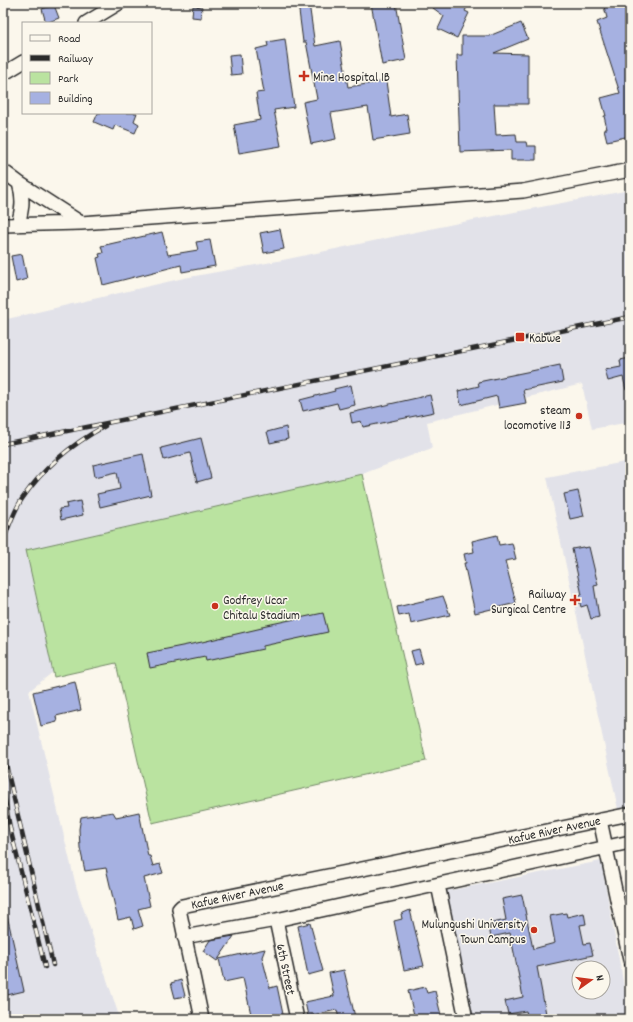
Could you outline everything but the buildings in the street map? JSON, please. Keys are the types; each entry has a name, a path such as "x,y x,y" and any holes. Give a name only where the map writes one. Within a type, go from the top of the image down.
{"street":[{"path":"88,22 119,3"},
{"path":"3,74 22,63"},
{"path":"3,225 81,223 523,191 630,170"},
{"path":"3,171 19,184 81,223"},
{"path":"18,225 23,207 23,197 19,184"},
{"name":"Kafue River Avenue","path":"184,937 179,909 182,906 630,814"},
{"path":"600,820 630,960"},
{"path":"202,1019 184,937 276,920 630,842"},
{"path":"438,885 466,1019"},
{"name":"6th Street","path":"276,920 297,1019"}],"shaded area":[{"path":"630,190 630,422 592,429 582,384 427,422 432,448 362,474 26,550 53,672 29,691 76,886 120,1019 3,1019 3,320 184,278 283,260 468,221"},
{"path":"630,461 630,806 618,809 547,477"},
{"name":"Mulungushi University Town Campus","path":"601,861 630,1019 474,1019 446,891"}],"green space":[{"name":"Godfrey Ucar Chitalu Stadium","path":"362,474 426,761 152,823 116,663 54,677 26,550"}],"railway":[{"path":"3,444 630,317"},
{"path":"3,542 19,504 39,477 70,449 105,426"},
{"path":"3,752 53,965"},
{"path":"3,789 10,828 45,967"}],"place":[{"name":"Mine Hospital 1B","path":"304,76"},
{"name":"Kabwe","path":"520,337"},
{"name":"steam locomotive 113","path":"579,416"},
{"name":"Railway Surgical Centre","path":"575,600"},
{"name":"Godfrey Ucar Chitalu Stadium","path":"215,606"},
{"name":"Mulungushi University Town Campus","path":"534,930"}]}
